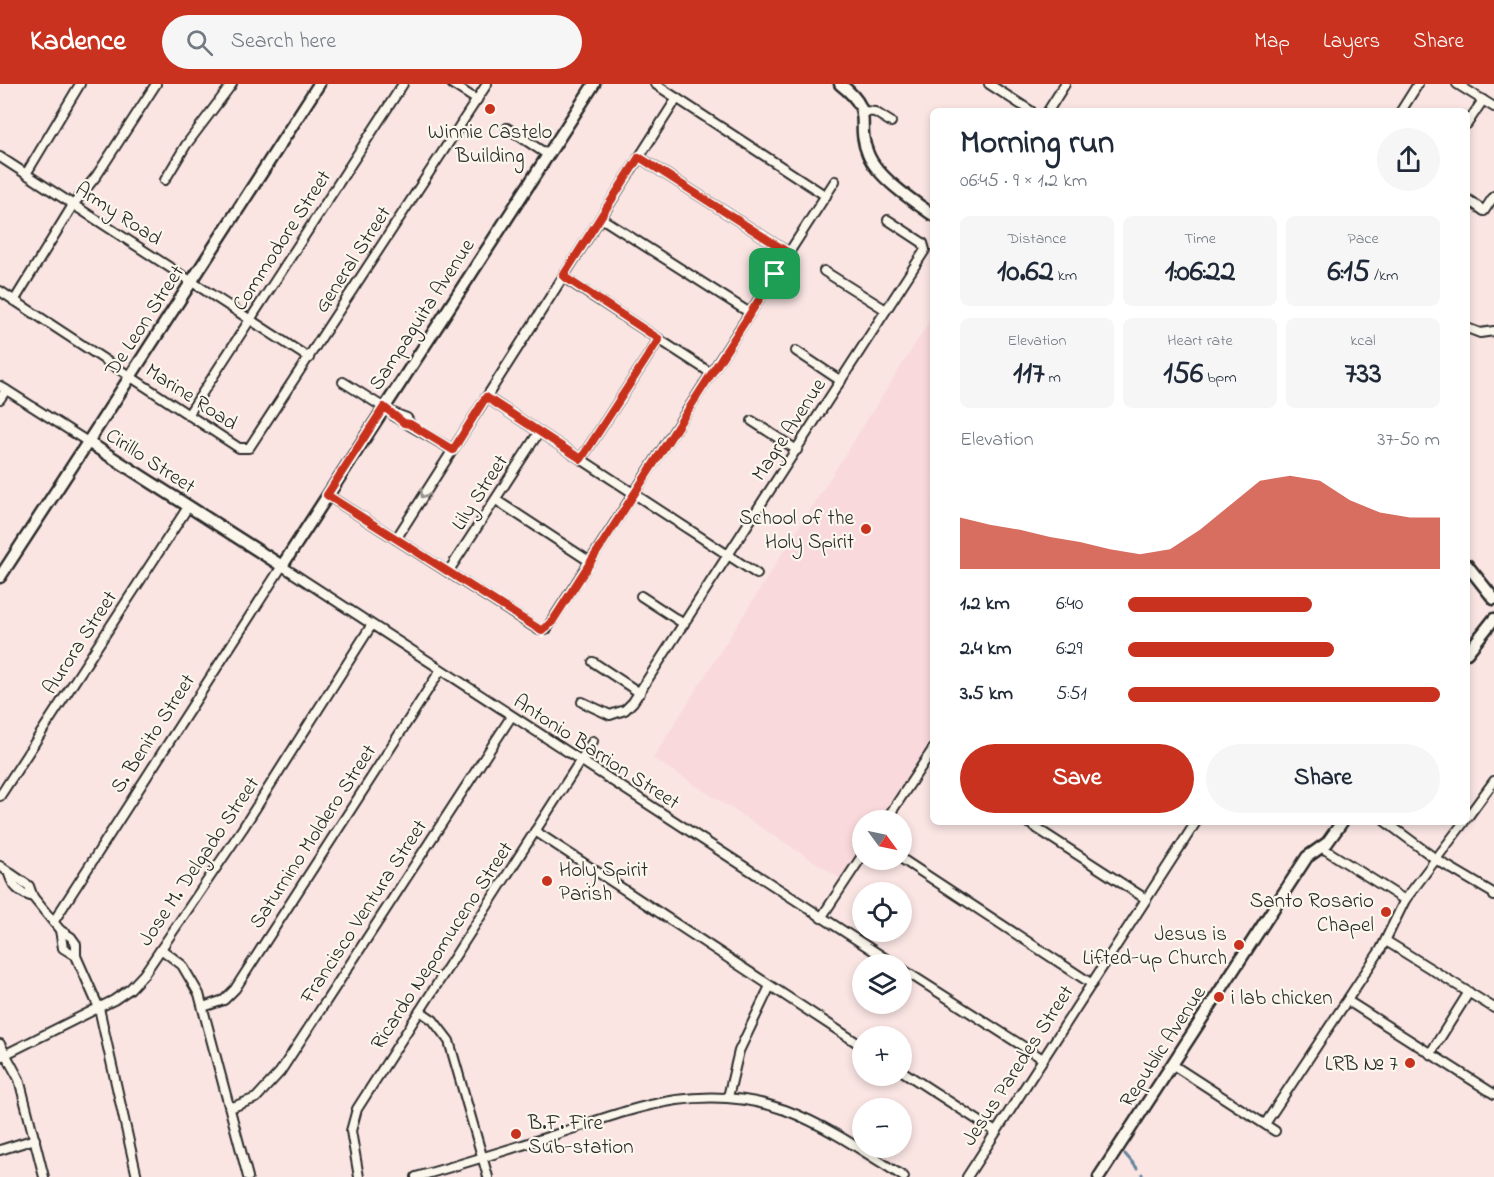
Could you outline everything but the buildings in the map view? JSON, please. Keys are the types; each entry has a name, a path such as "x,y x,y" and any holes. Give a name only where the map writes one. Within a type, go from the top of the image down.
{"main road":[{"name":"De Leon Street","path":"0,577 319,84"},
{"name":"Sampaguita Avenue","path":"282,566 327,495 388,410 594,84"},
{"path":"840,84 860,102 864,111 863,139 869,157 892,184 930,213"},
{"name":"Cirillo Street","path":"88,442 282,566"},
{"path":"1470,569 1494,599"},
{"path":"1470,648 1494,619"},
{"name":"Republic Avenue","path":"1099,1177 1307,857 1321,847 1339,825"}],"street":[{"path":"26,174 80,84"},
{"path":"14,301 73,205 97,175 156,84"},
{"path":"165,180 186,145 232,84"},
{"name":"Commodore Street","path":"188,415 404,84"},
{"path":"452,84 477,100"},
{"name":"General Street","path":"245,450 253,445 487,84"},
{"path":"655,84 826,195"},
{"path":"989,84 1026,108"},
{"path":"1050,108 1065,84"},
{"path":"1403,108 1418,84"},
{"path":"1457,84 1494,107"},
{"path":"396,539 677,98"},
{"path":"1470,120 1483,100"},
{"path":"864,111 875,112 891,122"},
{"path":"507,128 548,155"},
{"name":"Army Road","path":"0,157 309,358"},
{"path":"639,157 789,253"},
{"path":"327,495 542,631 552,622 589,561 835,181"},
{"path":"1470,202 1484,211 1494,196"},
{"path":"601,218 750,313"},
{"name":"Magre Avenue","path":"582,702 603,714 616,715 625,710 640,693 841,381 926,246 888,220"},
{"path":"824,271 886,310"},
{"path":"563,276 711,373"},
{"name":"Marine Road","path":"0,291 245,450"},
{"path":"1470,329 1480,333 1494,331"},
{"path":"581,459 659,339"},
{"path":"796,351 841,381"},
{"path":"343,382 388,410 404,423 410,424 453,450"},
{"path":"0,399 3,388"},
{"name":"Cirillo Street","path":"3,388 88,442"},
{"path":"486,397 757,574"},
{"path":"752,421 797,450"},
{"name":"Lily Street","path":"448,572 539,432"},
{"path":"496,500 589,561"},
{"name":"Aurora Street","path":"0,796 188,507"},
{"name":"Antonio Barrion Street","path":"282,566 440,671 878,954"},
{"name":"S. Benito Street","path":"54,921 282,566"},
{"path":"641,596 684,624"},
{"name":"Jose M. Delgado Street","path":"3,1055 99,1008 130,989 161,949 243,828 371,626"},
{"path":"593,662 640,693"},
{"name":"Saturnino Moldero Street","path":"203,1007 224,1000 235,989 440,671"},
{"name":"Francisco Ventura Street","path":"230,1108 256,1098 280,1072 511,717"},
{"name":"Ricardo Nepomuceno Street","path":"359,1177 353,1143 353,1119 593,741"},
{"path":"893,810 930,760"},
{"path":"1470,814 1494,781"},
{"path":"1033,825 1146,899"},
{"name":"Jesus Paredes Street","path":"967,1177 1194,825"},
{"path":"1390,825 1437,860 1494,893"},
{"path":"1265,1124 1386,941 1406,900 1462,825"},
{"path":"535,831 852,1039"},
{"path":"1321,847 1406,900"},
{"path":"0,866 9,874 17,888 33,897 60,930 74,941 76,956 99,1008 137,1177"},
{"path":"912,867 1092,984"},
{"path":"822,918 853,870"},
{"path":"60,930 63,948 76,956"},
{"path":"1386,941 1494,1008"},
{"path":"161,949 190,976 203,1007 248,1177"},
{"path":"912,975 1043,1059"},
{"path":"728,1097 739,1051 770,986"},
{"path":"1430,1054 1468,992"},
{"path":"1348,1001 1494,1094"},
{"path":"420,1011 437,1025 448,1041 488,1177"},
{"path":"0,1044 3,1055 19,1079 44,1177"},
{"path":"1173,1065 1275,1131"},
{"path":"912,1077 996,1132"},
{"path":"416,1177 658,1102 690,1097 728,1097 757,1102 807,1120 852,1144 904,1177"},
{"path":"0,1150 35,1139"}],"shaded area":[{"name":"School of the Holy Spirit","path":"930,321 930,746 888,810 852,810 852,866 843,880 653,758"}],"waterway":[{"path":"1125,1154 1137,1168"}],"place":[{"name":"Winnie Castelo Building","path":"490,109"},
{"name":"School of the Holy Spirit","path":"866,529"},
{"name":"Holy Spirit Parish","path":"547,881"},
{"name":"Santo Rosario Chapel","path":"1386,912"},
{"name":"Jesus is Lifted-up Church","path":"1239,945"},
{"name":"i lab chicken","path":"1219,997"},
{"name":"LRB № 7","path":"1410,1063"},
{"name":"B.F. Fire Sub-station","path":"516,1134"}],"route":[{"path":"639,157 789,253 775,274 552,622 544,631 539,630 327,495 384,407 404,423 410,424 453,450 486,397 581,459 659,339 563,276 639,157"}]}
